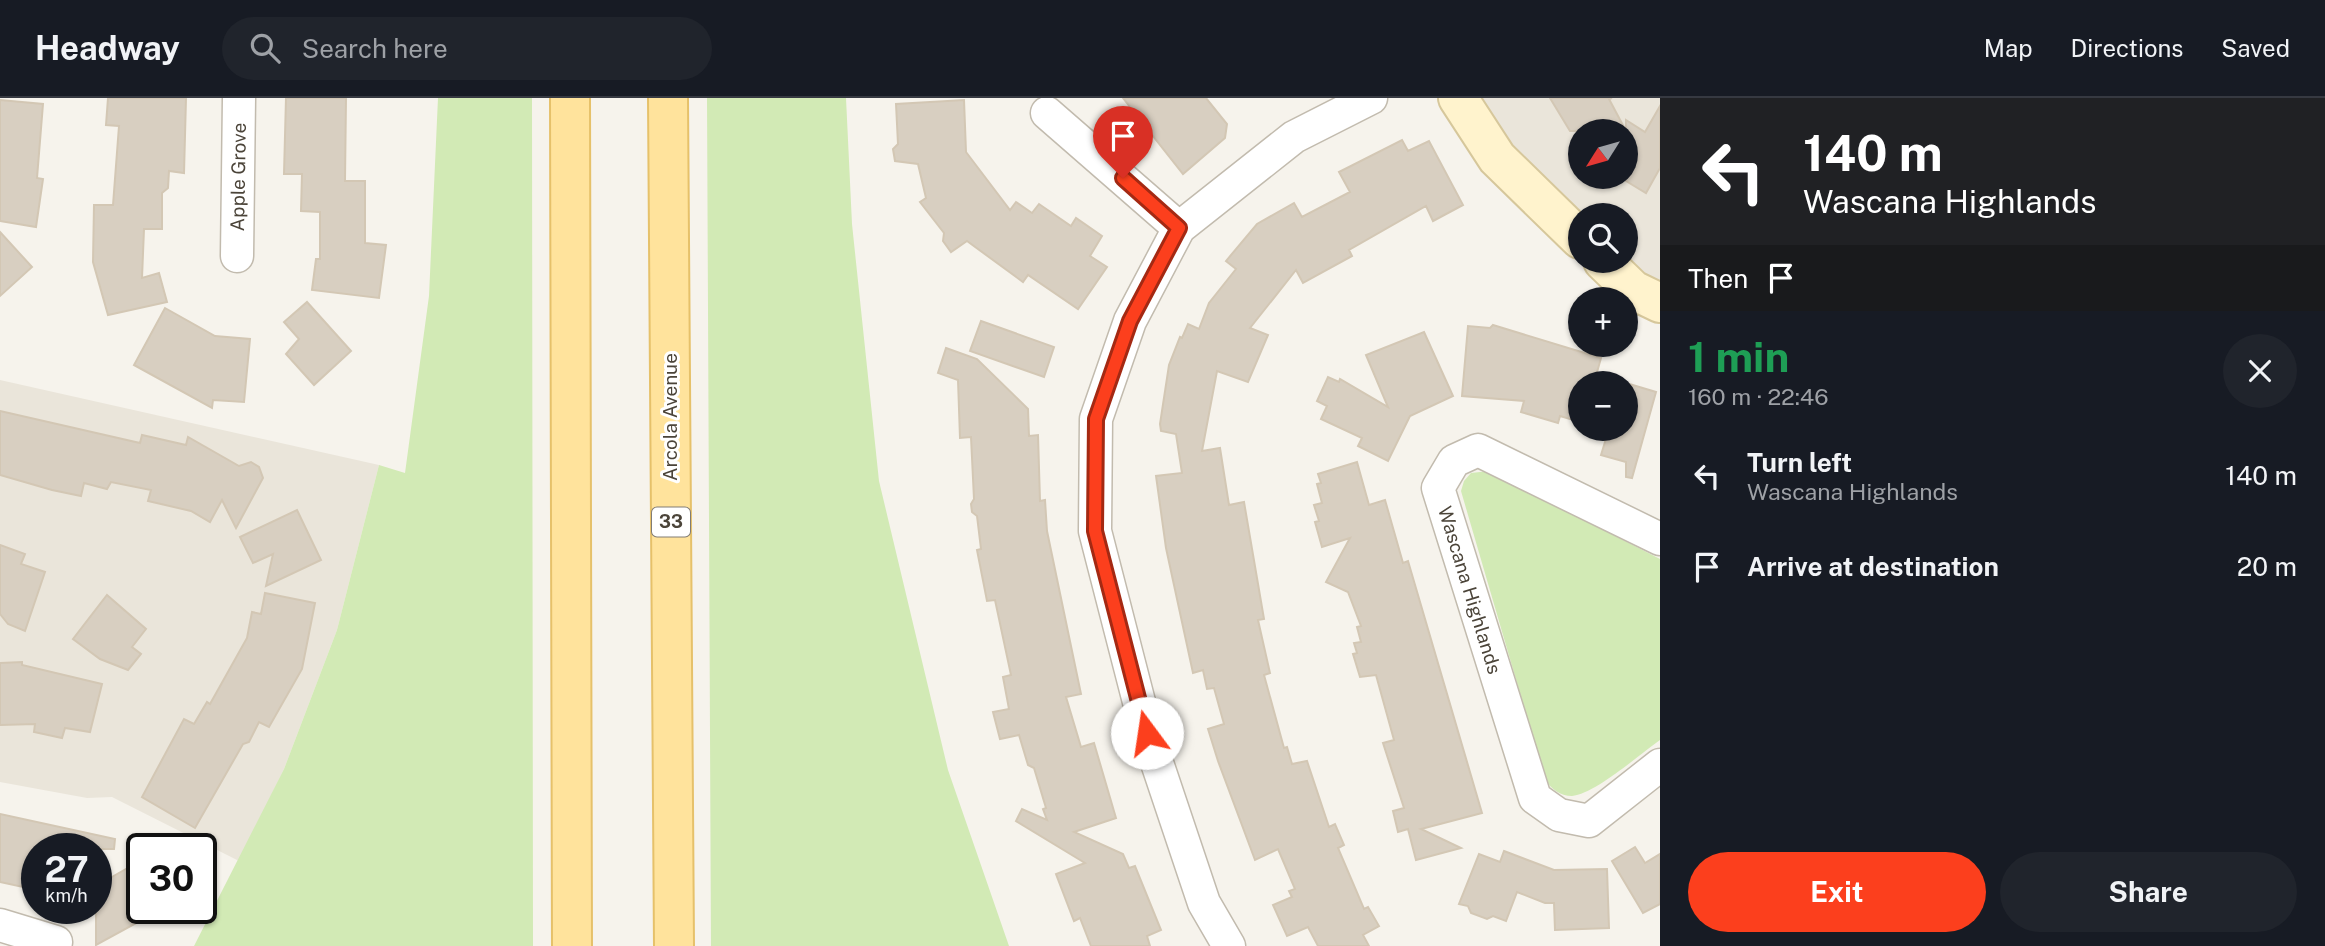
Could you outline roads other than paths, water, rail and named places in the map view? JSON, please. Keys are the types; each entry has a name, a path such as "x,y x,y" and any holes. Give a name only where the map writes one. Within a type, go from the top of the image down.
{"main road":[{"path":"570,98 572,946"},
{"name":"Arcola Avenue","path":"668,98 674,946"}],"street":[{"name":"Apple Grove","path":"237,256 239,98"},
{"path":"1229,946 1204,903 1147,733 1095,531 1096,419 1130,321 1179,228 1294,137 1371,98"},
{"path":"1458,98 1497,158 1568,227"},
{"path":"1047,113 1179,228"},
{"path":"1615,273 1633,290 1660,303"},
{"name":"Wascana Highlands","path":"1660,540 1478,450 1454,461 1438,488 1535,798 1559,815 1589,821 1660,765"},
{"path":"0,925 56,942 55,946"}]}
